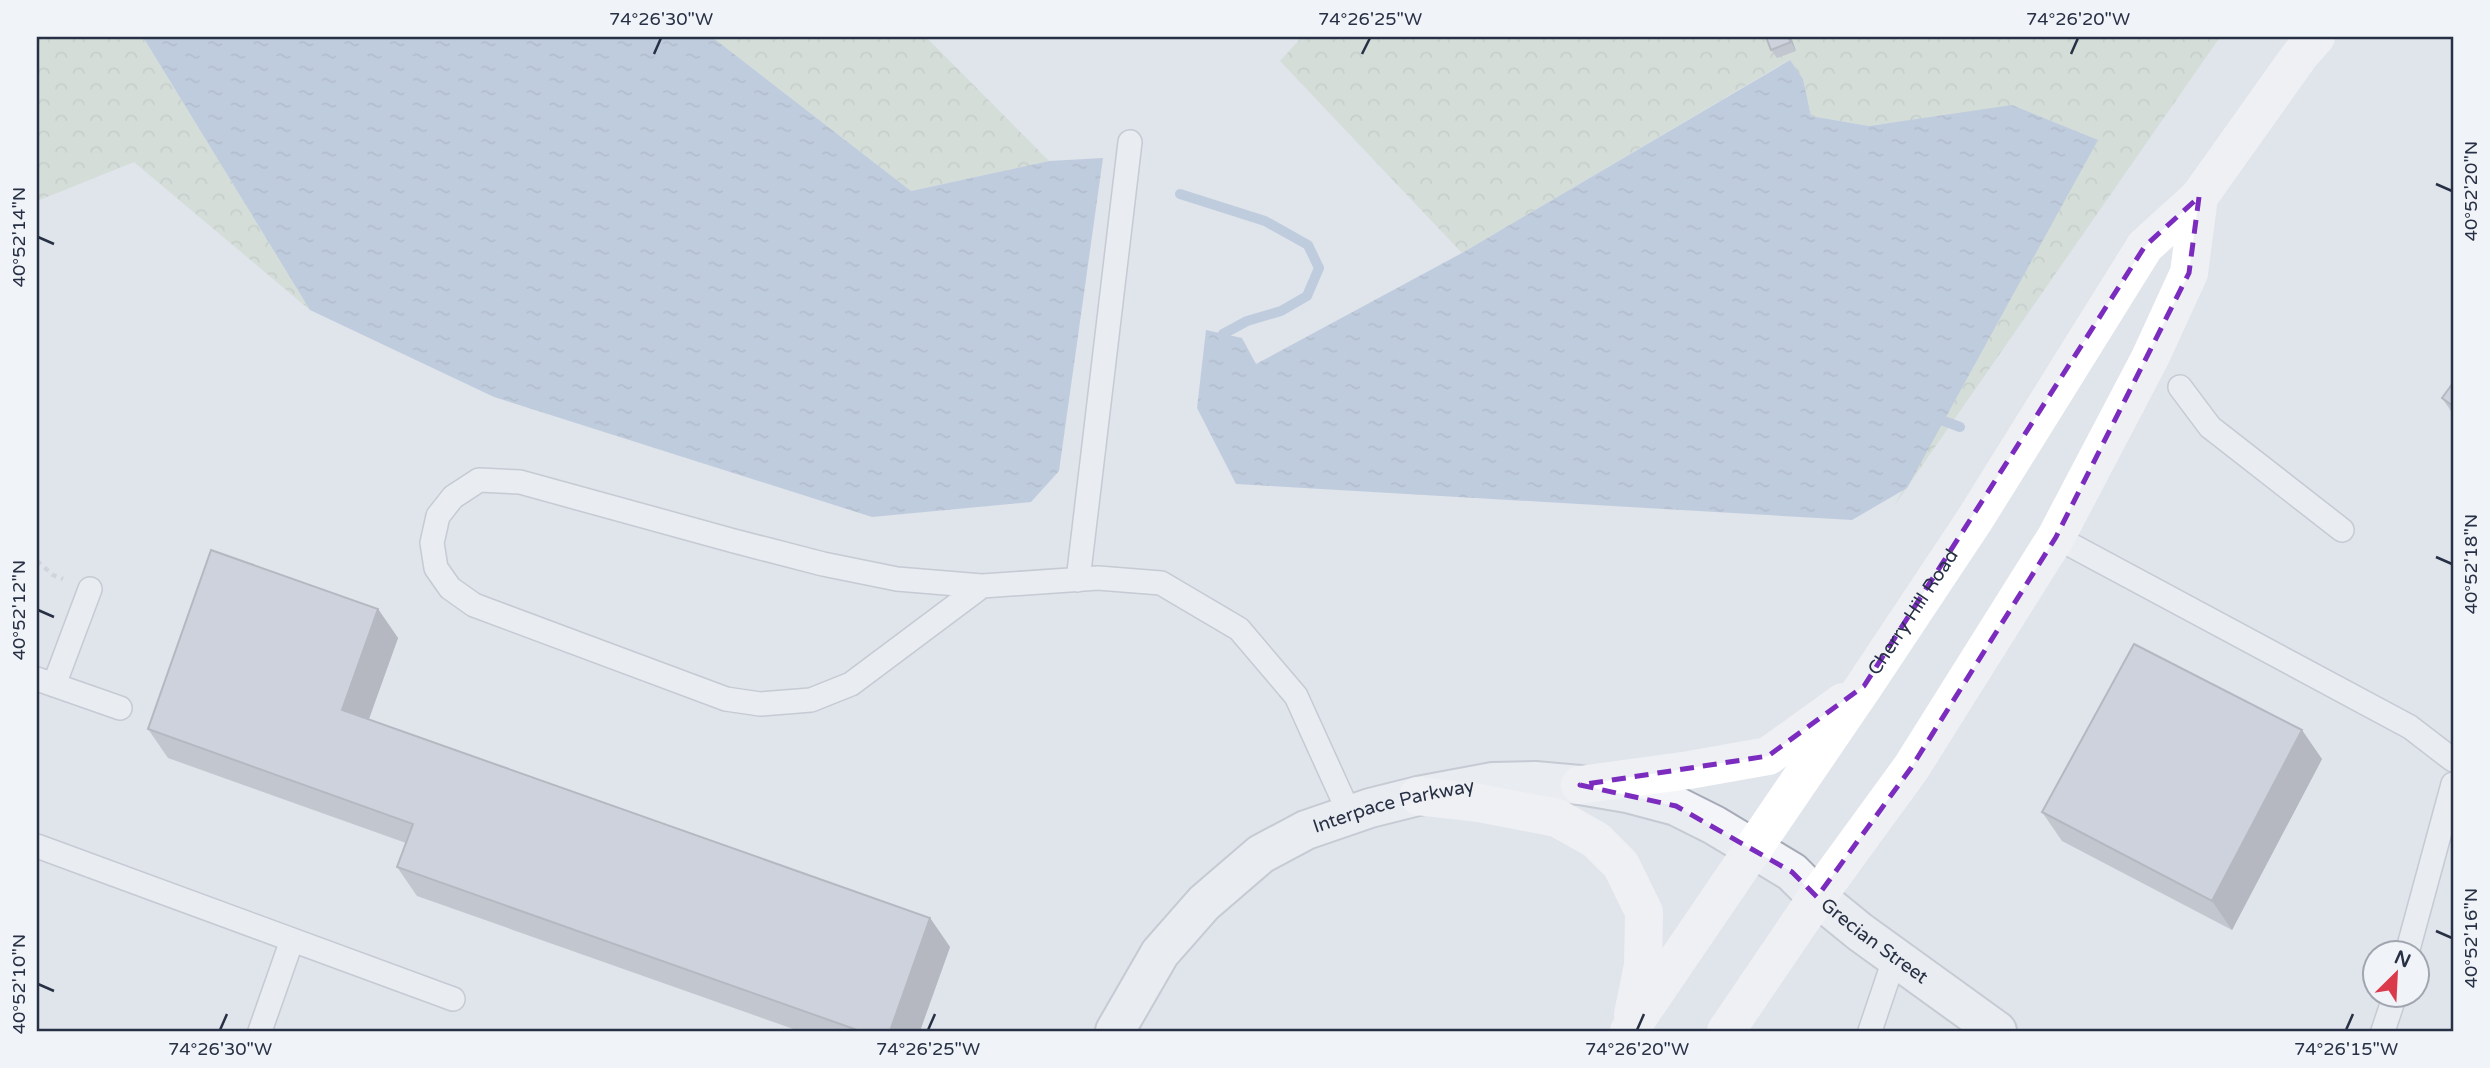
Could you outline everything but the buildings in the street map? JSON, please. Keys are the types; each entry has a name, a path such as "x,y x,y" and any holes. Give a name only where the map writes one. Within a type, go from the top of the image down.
{"main road":[{"name":"Cherry Hill Road","path":"1629,1030 1864,687 1975,519 2145,246 2199,197 2300,55 2316,37"},
{"name":"Cherry Hill Road","path":"1726,1031 1817,897 1911,768 2056,537 2150,358 2189,273 2199,197"},
{"path":"1580,785 1768,756 1864,687"},
{"path":"1419,796 1479,803 1557,818 1596,840 1621,865 1644,912 1643,965 1629,1030"}],"street":[{"name":"Interpace Parkway","path":"1115,1031 1160,953 1218,889 1261,854 1306,830 1350,815 1419,796 1493,782 1535,781 1627,793 1676,806 1753,848"},
{"name":"Grecian Street","path":"1753,848 1792,872 1817,897 1997,1031"}],"lane":[{"path":"1077,580 1130,142"},
{"path":"2180,387 2210,427 2342,530"},
{"path":"982,586 851,684 811,700 760,704 726,699 474,605 450,588 436,568 432,543 438,516 453,497 479,480 520,482 823,564 897,579 982,586 1098,578 1161,583 1239,629 1296,696 1350,815"},
{"path":"2056,537 2410,727 2453,760"},
{"path":"90,589 45,682 120,708"},
{"path":"2411,939 2453,784"},
{"path":"37,846 453,999"},
{"path":"260,1031 292,940"},
{"path":"1870,1031 1895,957"},
{"path":"2383,1031 2390,1009"}],"highlighted area":[{"path":"2199,197 2189,273 2056,537 1911,768 1817,897 1792,872 1676,806 1580,785 1768,756 1864,686 2145,246"}],"green space":[{"path":"37,37 143,37 310,310 134,162 37,201"},
{"path":"712,37 926,37 1049,161 911,191"},
{"path":"1302,37 2220,37 1894,506 2097,141 2012,106 1869,126 1811,116 1803,79 1789,60 1462,253 1280,61"}],"water":[{"path":"143,37 712,37 911,191 1049,161 1103,158 1059,471 1031,502 872,517 494,397 310,310"},
{"path":"1790,60 1803,79 1811,116 1869,126 2012,105 2098,140 1907,488 1852,520 1236,484 1197,408 1206,330 1242,338 1256,364 1462,253"}],"waterway":[{"path":"1180,194 1265,221 1308,245 1319,268 1307,296 1281,311 1247,321 1223,334 1225,348"},
{"path":"1933,417 1960,427"}]}
